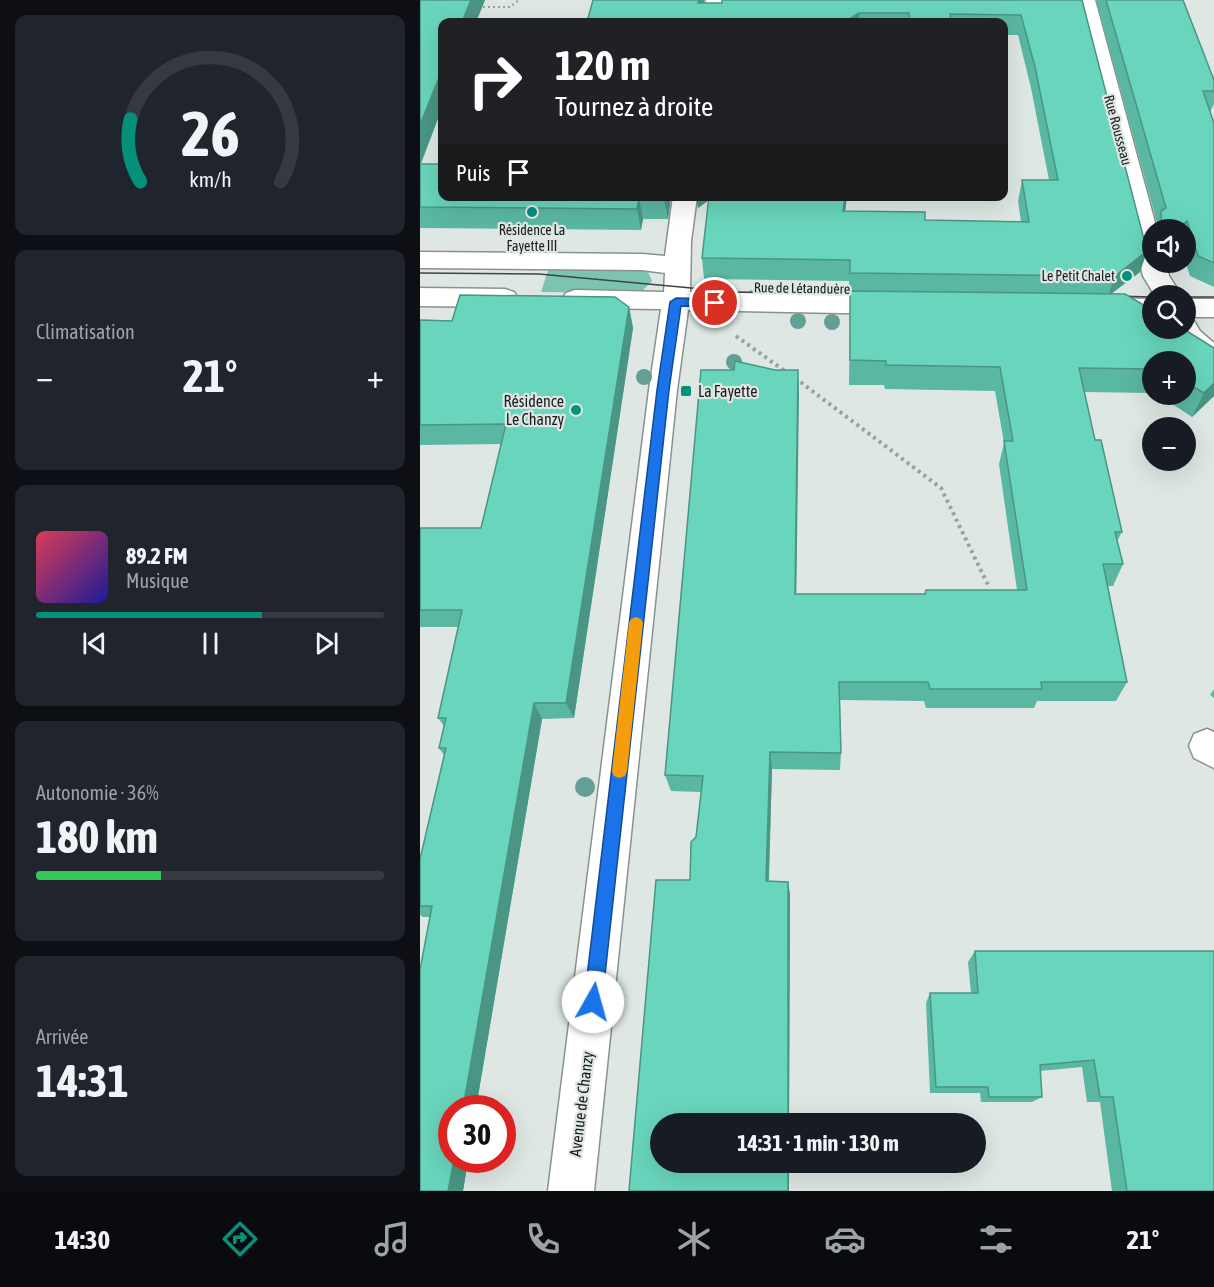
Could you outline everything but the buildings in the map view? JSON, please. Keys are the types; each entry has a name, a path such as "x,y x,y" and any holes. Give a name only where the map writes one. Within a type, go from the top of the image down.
{"street":[{"path":"713,18 716,0"},
{"name":"Rue Rousseau","path":"1085,0 1142,222"},
{"name":"Avenue de Chanzy","path":"571,1191 663,390 676,302 678,241 684,201"},
{"path":"420,260 642,262 678,266"},
{"path":"420,297 917,305"},
{"path":"1081,307 1142,308"},
{"path":"1196,308 1214,308"},
{"path":"1191,339 1214,357"}],"path":[{"path":"476,7 510,7 519,0"},
{"path":"731,332 941,488 989,587"}],"green space":[{"path":"549,267 634,268 648,272 652,281 643,290 632,293 541,292"},
{"path":"750,290 940,292 940,300 749,297"}],"tram line":[{"path":"420,273 539,274 735,292 867,294"},
{"path":"1113,296 1142,297"},
{"path":"1196,297 1214,297"}],"slow traffic":[{"path":"619,771 636,623"}],"place":[{"name":"Résidence La Fayette III","path":"532,212"},
{"name":"Le Petit Chalet","path":"1127,276"},
{"name":"La Fayette","path":"686,391"},
{"name":"Résidence Le Chanzy","path":"576,410"}],"route":[{"path":"593,1002 663,390 676,302 715,303"}]}
